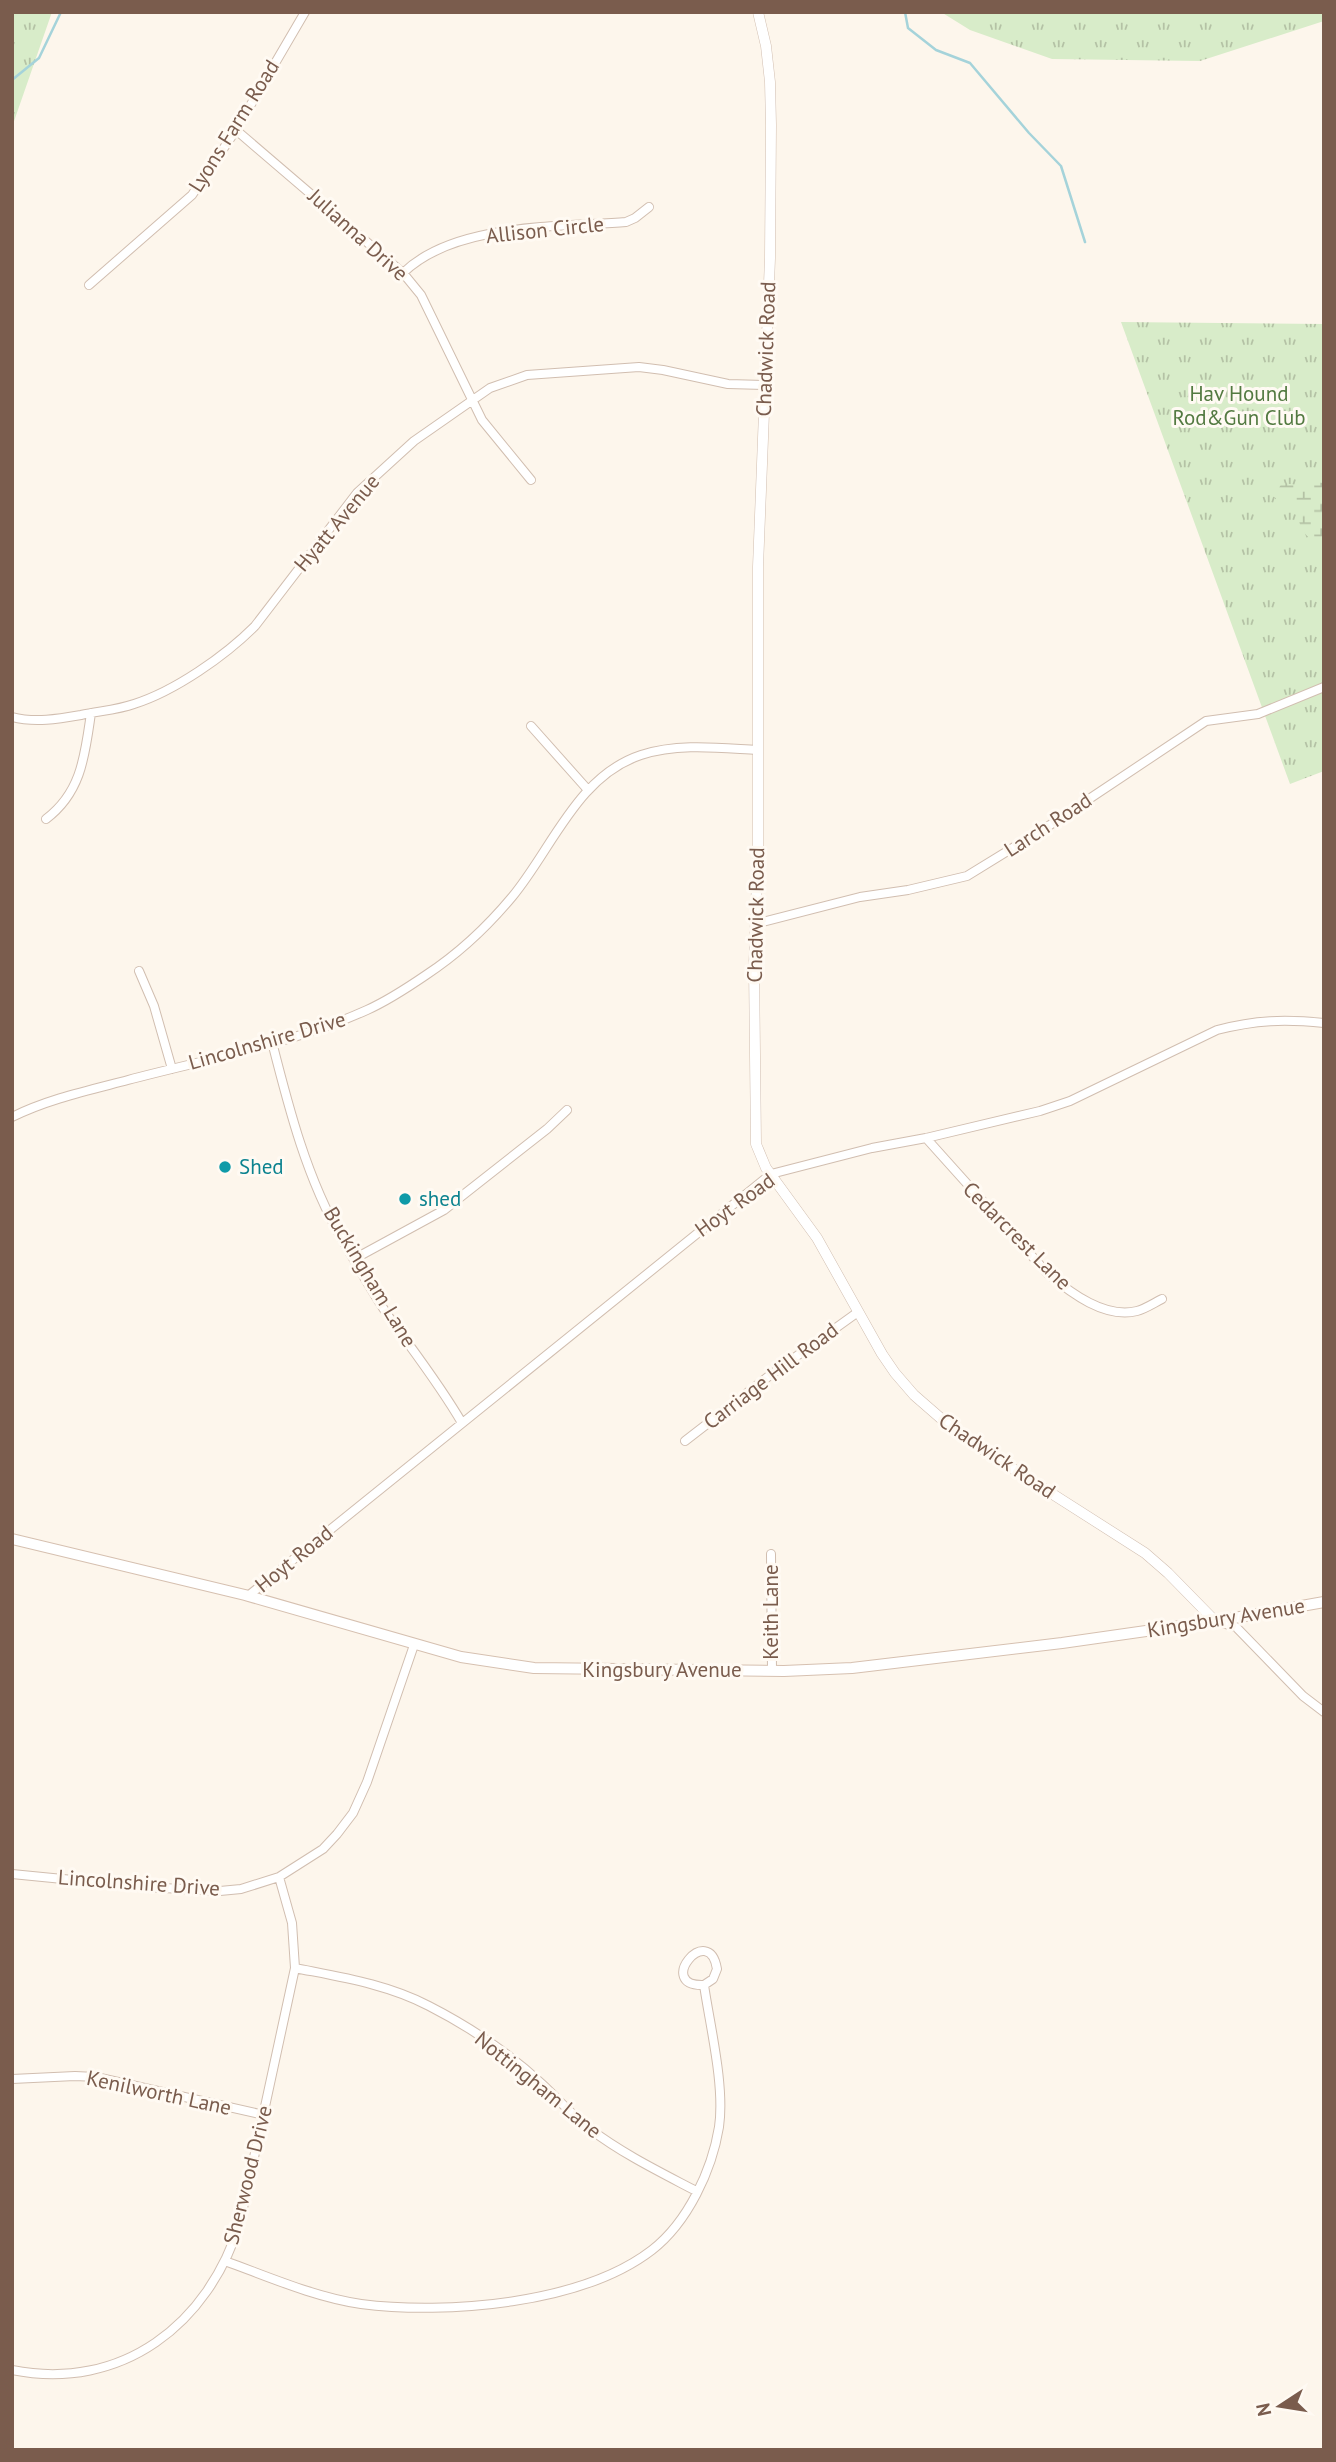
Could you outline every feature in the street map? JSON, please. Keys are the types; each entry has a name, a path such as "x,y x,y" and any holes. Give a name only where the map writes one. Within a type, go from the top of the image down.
{"main road":[{"name":"Kingsbury Avenue","path":"12,1539 248,1596 461,1657 521,1667 772,1671 852,1668 921,1662 1214,1621 1324,1602"}],"street":[{"name":"Lyons Farm Road","path":"89,285 192,195 236,130 305,12"},
{"name":"Chadwick Road","path":"758,12 766,46 770,82 770,258 758,567 754,1136 761,1160 817,1238 895,1373 937,1417 976,1446 1145,1553 1214,1621"},
{"name":"Julianna Drive","path":"236,130 403,273 421,295 482,420 531,480"},
{"name":"Allison Circle","path":"403,273 417,259 494,233 626,222 649,206"},
{"name":"Hyatt Avenue","path":"12,717 44,720 132,705 152,697 220,657 255,626 357,493 414,441 490,388 527,375 639,367 728,384 765,385"},
{"name":"Larch Road","path":"755,924 860,897 908,890 967,876 1050,825 1206,720 1258,714 1324,687"},
{"path":"46,819 59,809 72,793 82,771 91,713"},
{"path":"531,726 588,790"},
{"name":"Lincolnshire Drive","path":"12,1117 54,1101 336,1023 368,1009 428,974 472,939 512,897 577,803 588,790 619,765 654,752 688,748 757,750"},
{"path":"139,971 154,1006 172,1069"},
{"name":"Hoyt Road","path":"248,1596 771,1174 872,1148 1040,1111 1070,1101 1217,1030 1257,1021 1324,1023"},
{"name":"Buckingham Lane","path":"272,1042 285,1095 312,1173 341,1237 387,1314 441,1387 462,1423"},
{"path":"354,1259 444,1210 547,1129 566,1110"},
{"name":"Cedarcrest Lane","path":"926,1138 1048,1274 1069,1291 1093,1304 1118,1312 1137,1311 1162,1299"},
{"name":"Carriage Hill Road","path":"685,1441 858,1312"},
{"name":"Keith Lane","path":"771,1554 772,1671"},
{"path":"1214,1621 1236,1627 1303,1696 1324,1712"},
{"name":"Lincolnshire Drive","path":"12,1874 144,1887 220,1891 241,1889 279,1877 323,1849 353,1813 367,1782 414,1645"},
{"name":"Sherwood Drive","path":"12,2370 40,2374 81,2371 116,2362 147,2349 186,2319 207,2292 225,2261 240,2222 295,1968 292,1923 279,1877"},
{"path":"695,1953 705,1953 716,1964 713,1979 704,1985 693,1984 685,1976 686,1960 695,1953"},
{"name":"Nottingham Lane","path":"295,1968 355,1980 428,2006 510,2057 562,2105 618,2148 696,2192"},
{"path":"225,2261 312,2292 361,2304 431,2308 499,2302 575,2287 631,2264 652,2250 682,2218 712,2157 720,2123 719,2088 704,1985"},
{"name":"Kenilworth Lane","path":"12,2079 96,2077 264,2115"}],"green space":[{"path":"12,12 52,12 12,127"},
{"path":"941,12 1324,12 1324,21 1200,61 1052,59 970,30"},
{"name":"Hav Hound Rod&Gun Club","path":"1121,322 1324,324 1324,771 1290,784"},
{"path":"1282,483 1298,485 1324,483 1324,546 1304,533 1293,504 1275,499"}],"waterway":[{"path":"12,80 39,58 61,12"},
{"path":"905,12 908,28 936,50 970,63 1029,133 1061,166 1085,242"}],"place":[{"name":"Shed","path":"225,1167"},
{"name":"shed","path":"405,1199"}]}
